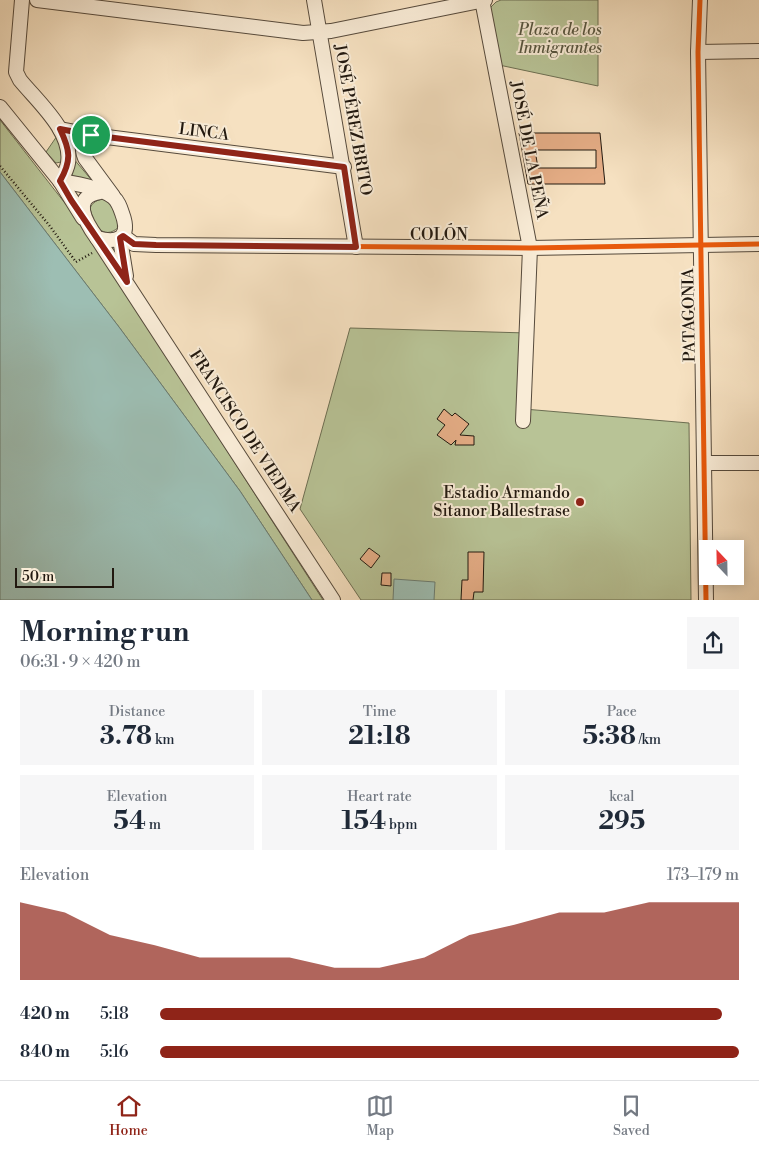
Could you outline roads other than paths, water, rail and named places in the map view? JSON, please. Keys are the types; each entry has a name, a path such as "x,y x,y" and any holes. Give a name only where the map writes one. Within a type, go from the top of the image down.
{"street":[{"path":"22,0 16,72 20,80 60,129 68,148 68,164 60,181 81,184 109,194 115,199"},
{"path":"37,0 293,32 320,32 483,0"},
{"name":"JOSÉ PÉREZ BRITO","path":"314,0 344,167 356,247"},
{"name":"JOSÉ DE LA PEÑA","path":"483,0 530,248 523,421"},
{"name":"PATAGONIA","path":"700,0 698,52 706,600"},
{"path":"698,52 759,51"},
{"name":"FRANCISCO DE VIEDMA","path":"0,107 60,181 334,600"},
{"name":"LINCA","path":"60,129 91,135 344,167"},
{"name":"FRANCISCO DE VIEDMA","path":"91,135 85,140 82,152 120,205 126,227 121,237 127,282"},
{"path":"85,221 82,208 84,202 93,194 100,192"},
{"path":"100,242 121,237"},
{"name":"COLÓN","path":"121,237 134,244 156,245 530,248 759,244"},
{"path":"704,463 759,463"}],"water":[{"path":"0,172 119,327 240,491 312,600 0,600"},
{"path":"394,579 435,582 434,600 393,600"}],"place":[{"name":"Estadio Armando Sitanor Ballestrase","path":"580,502"}],"park label":[{"name":"Plaza de los Inmigrantes","path":"560,39"}]}
